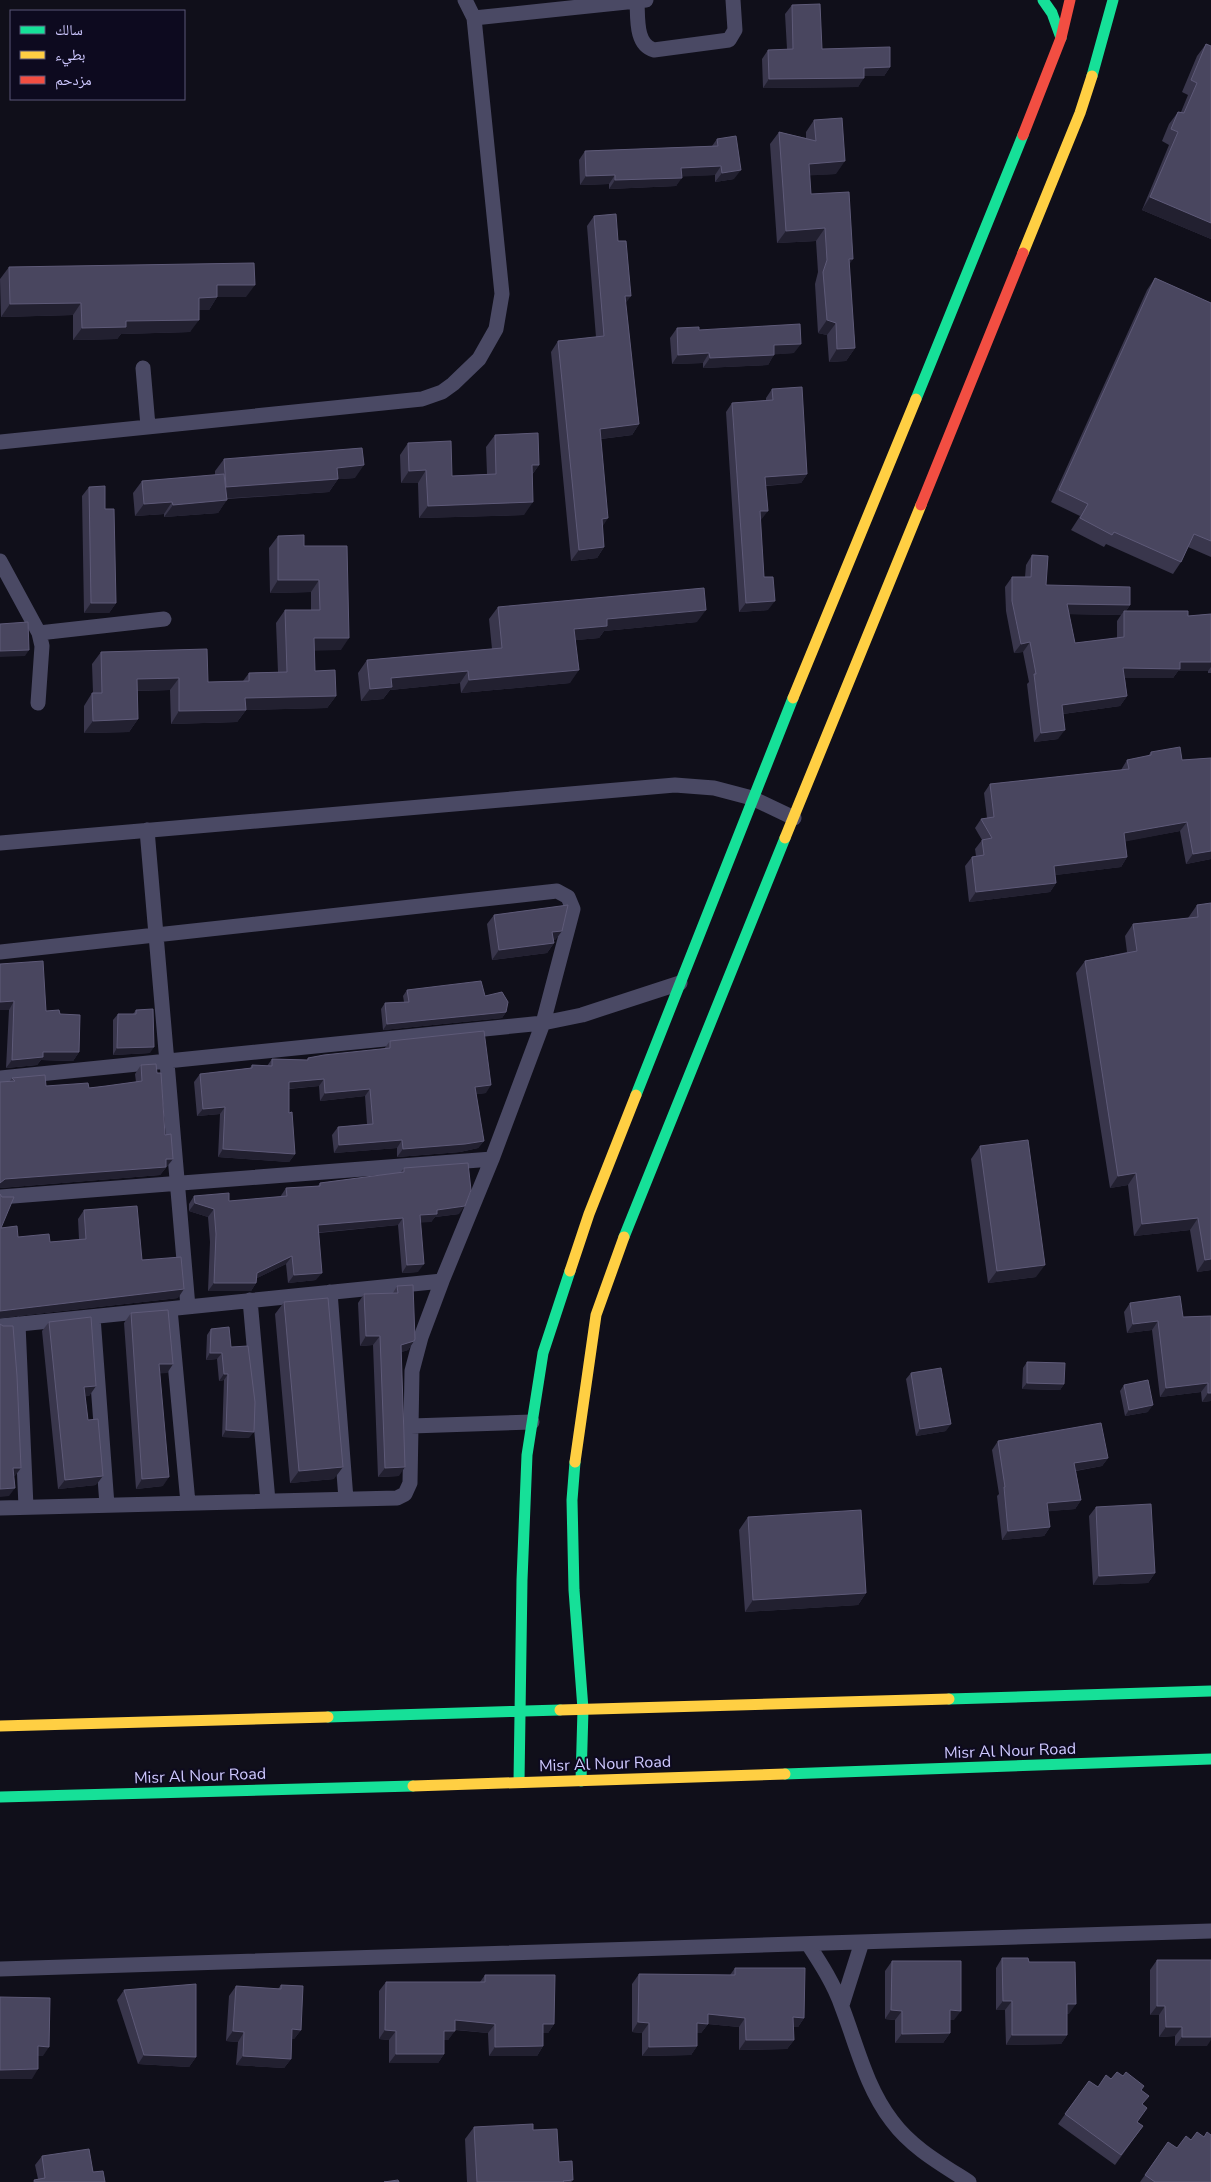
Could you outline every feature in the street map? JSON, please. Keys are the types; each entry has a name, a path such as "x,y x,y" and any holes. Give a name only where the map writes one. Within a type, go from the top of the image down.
{"street":[{"path":"0,442 422,399 448,388 479,359 496,329 502,294 474,18 465,0"},
{"path":"474,18 641,0 641,40 646,47 654,50 729,40 735,30 733,0"},
{"path":"1043,0 1052,13 1061,38"},
{"path":"519,1782 527,1455 543,1352 586,1223 752,798 1006,178 1061,38 1070,0"},
{"path":"581,1781 583,1709 574,1590 572,1500 576,1451 596,1314 627,1228 1080,113 1101,48 1113,0"},
{"path":"143,368 148,426"},
{"path":"0,560 39,632 42,646 38,703"},
{"path":"39,632 164,619"},
{"path":"0,842 674,784 714,788 752,798 794,818"},
{"path":"147,830 188,1307"},
{"path":"0,952 557,891 568,897 573,909 543,1024 421,1337 412,1371 410,1483 405,1494 397,1498 0,1508"},
{"path":"0,1078 543,1024 582,1015 680,983"},
{"path":"0,1197 492,1158"},
{"path":"0,1326 442,1281"},
{"path":"330,1292 346,1499"},
{"path":"250,1300 268,1501"},
{"path":"170,1309 188,1503"},
{"path":"93,1317 107,1505"},
{"path":"18,1324 26,1507"},
{"path":"411,1426 532,1422"},
{"path":"0,1726 1211,1691"},
{"name":"Misr Al Nour Road","path":"0,1797 581,1781 1211,1759"},
{"path":"0,1969 1211,1931"},
{"path":"842,2005 862,1942"},
{"path":"808,1944 842,2005 866,2078 892,2122 918,2149 969,2182"}],"building":[{"path":"820,4 822,49 890,47 890,67 864,68 864,78 769,79 768,50 793,49 792,5"},
{"path":"1206,44 1211,46 1211,223 1150,197 1178,132 1171,129 1178,112 1184,113 1197,83 1191,80"},
{"path":"842,118 845,161 809,164 811,194 849,192 853,259 849,259 855,348 837,349 836,323 827,320 823,272 827,260 825,228 786,231 779,132 816,141 814,120"},
{"path":"736,136 741,170 722,173 721,166 681,168 682,178 615,180 615,175 586,176 585,151 718,146 717,139"},
{"path":"616,214 618,241 626,241 631,296 625,296 639,424 600,429 608,518 602,519 604,547 579,550 558,341 604,336 594,216"},
{"path":"254,263 255,285 217,285 217,297 199,298 199,320 126,321 126,327 82,328 81,303 10,304 9,267"},
{"path":"1155,278 1211,303 1211,541 1194,534 1181,562 1114,532 1112,535 1080,518 1088,504 1059,490"},
{"path":"800,324 801,344 774,345 774,355 710,358 709,353 678,355 677,328 699,327 699,330"},
{"path":"802,387 807,474 765,477 768,511 760,511 764,577 773,577 775,601 746,603 732,403 773,400 772,389"},
{"path":"538,433 539,465 532,465 533,502 428,506 426,470 409,471 408,443 451,441 452,476 496,474 495,435"},
{"path":"362,448 364,465 337,468 338,479 226,487 224,459"},
{"path":"224,474 227,500 173,505 172,502 144,504 142,481"},
{"path":"105,486 105,509 114,509 116,603 91,603 89,487"},
{"path":"304,535 304,546 347,546 349,638 314,638 315,671 335,670 336,696 245,698 246,710 179,711 179,678 137,679 138,719 93,721 92,693 102,693 101,652 207,649 208,682 249,681 249,673 287,672 285,610 320,610 319,580 278,580 278,536"},
{"path":"1032,555 1048,556 1046,585 1130,587 1130,605 1067,604 1075,643 1124,637 1124,611 1188,611 1188,616 1211,614 1211,662 1180,662 1180,669 1123,668 1127,696 1062,705 1065,730 1041,733 1034,674 1036,674 1030,642 1021,644 1012,601 1012,577 1031,577"},
{"path":"704,588 706,610 607,619 607,626 574,629 579,670 469,680 468,671 391,678 392,687 370,689 367,660 502,648 498,607"},
{"path":"28,622 29,650 0,651 0,624"},
{"path":"1180,747 1182,760 1211,758 1211,851 1193,854 1187,822 1124,833 1127,857 1054,866 1056,883 976,892 972,857 984,855 982,840 992,838 981,819 994,817 990,784 1129,769 1127,760 1151,755 1151,752"},
{"path":"1211,903 1211,1259 1205,1260 1198,1218 1142,1224 1136,1173 1118,1176 1085,961 1137,951 1133,924 1198,917 1197,905"},
{"path":"568,905 562,931 552,932 554,943 499,950 494,915"},
{"path":"43,961 46,1011 59,1010 60,1014 80,1015 79,1052 43,1052 43,1057 12,1060 14,1001 0,1002 0,964"},
{"path":"481,981 485,996 502,992 508,1002 506,1012 387,1024 385,1003 409,1002 407,990"},
{"path":"153,1009 154,1047 117,1048 118,1014 136,1014 136,1010"},
{"path":"484,1031 491,1085 475,1087 484,1141 403,1149 402,1140 339,1145 338,1127 373,1124 370,1089 325,1093 324,1079 289,1082 289,1113 292,1112 295,1154 223,1149 225,1107 203,1109 200,1074 252,1068 252,1065 272,1066 272,1059 308,1060 308,1058 324,1055 390,1048 390,1041"},
{"path":"156,1064 157,1073 161,1073 165,1135 171,1134 173,1159 166,1159 166,1167 5,1179 0,1183 0,1082 15,1081 12,1078 45,1075 46,1086 88,1083 89,1088 142,1081 141,1065"},
{"path":"1028,1140 1045,1265 997,1271 980,1146"},
{"path":"468,1163 471,1190 465,1206 437,1210 437,1214 420,1215 424,1264 407,1265 403,1218 318,1225 322,1273 294,1275 292,1256 257,1273 256,1283 214,1283 216,1234 214,1209 195,1203 194,1196 229,1193 229,1201 287,1196 286,1188 320,1186 320,1183 404,1172 404,1168"},
{"path":"0,1194 2,1197 14,1197 1,1228 17,1226 18,1237 49,1234 50,1242 86,1239 84,1210 137,1206 142,1260 181,1257 184,1289 0,1311"},
{"path":"413,1285 415,1339 401,1345 405,1467 385,1468 380,1336 366,1336 364,1294 398,1293 397,1286"},
{"path":"1180,1296 1183,1317 1211,1316 1211,1393 1208,1393 1208,1383 1166,1388 1158,1321 1133,1324 1130,1303"},
{"path":"328,1298 343,1467 299,1471 284,1302"},
{"path":"168,1310 173,1364 159,1364 169,1477 142,1479 131,1313"},
{"path":"91,1317 96,1386 84,1387 88,1420 98,1419 103,1476 65,1480 49,1322"},
{"path":"0,1324 3,1326 13,1326 21,1468 13,1468 15,1488 0,1489"},
{"path":"229,1327 231,1347 248,1346 255,1402 254,1432 226,1430 228,1374 224,1374 222,1353 210,1353 211,1329"},
{"path":"1027,1362 1065,1363 1064,1384 1027,1383"},
{"path":"941,1368 951,1424 920,1429 911,1373"},
{"path":"1148,1380 1153,1405 1129,1410 1124,1385"},
{"path":"1101,1423 1108,1458 1074,1463 1081,1500 1047,1503 1050,1527 1008,1531 1005,1487 998,1441"},
{"path":"1151,1504 1155,1573 1099,1576 1096,1507"},
{"path":"861,1510 866,1593 753,1600 748,1517"},
{"path":"1002,1958 1028,1958 1029,1962 1075,1962 1076,2004 1067,2004 1067,2035 1012,2035 1012,2001 1003,2001"},
{"path":"1157,1960 1211,1960 1211,2037 1182,2037 1182,2027 1166,2027 1165,2006 1157,2006"},
{"path":"892,1961 961,1961 961,2011 950,2010 950,2033 902,2034 902,2011 891,2010"},
{"path":"735,1968 805,1968 804,2018 793,2017 794,2040 746,2040 745,2018 708,2014 708,2024 697,2023 697,2046 649,2047 649,2023 638,2022 639,1974 735,1975"},
{"path":"485,1975 555,1975 554,2024 543,2024 543,2046 495,2047 495,2024 455,2020 455,2031 444,2031 444,2054 396,2054 396,2031 385,2030 386,1982 485,1982"},
{"path":"196,1984 196,2057 144,2055 124,1990"},
{"path":"281,1985 303,1986 301,2030 292,2029 291,2059 243,2056 244,2032 233,2031 236,1986 281,1989"},
{"path":"0,1997 50,1998 49,2047 38,2046 38,2069 0,2070"},
{"path":"1117,2072 1123,2076 1126,2072 1144,2086 1141,2090 1149,2096 1142,2104 1147,2108 1137,2122 1143,2126 1121,2155 1065,2114 1089,2081 1098,2087 1106,2075 1111,2079"},
{"path":"533,2124 533,2130 557,2129 559,2162 572,2161 573,2180 564,2182 477,2182 474,2127"},
{"path":"1197,2132 1204,2137 1207,2132 1211,2135 1211,2182 1155,2182 1145,2175 1168,2142 1177,2148 1186,2136 1191,2140"},
{"path":"89,2149 93,2172 103,2171 105,2182 35,2182 34,2180 45,2178 42,2156"}],"traffic: fast":[{"path":"1043,0 1052,13 1061,38"},
{"path":"1092,76 1113,0"},
{"path":"916,399 1023,135"},
{"path":"636,1095 793,698"},
{"path":"624,1237 785,838"},
{"path":"519,1782 522,1580 527,1455 543,1353 570,1271"},
{"path":"575,1462 572,1500 574,1590 583,1709 581,1781"},
{"path":"949,1699 1211,1691"},
{"path":"328,1717 560,1710"},
{"path":"785,1774 1211,1759"},
{"path":"0,1797 413,1786"}],"traffic: slow":[{"path":"1023,253 1080,113 1092,76"},
{"path":"793,698 916,399"},
{"path":"785,838 921,505"},
{"path":"570,1271 589,1214 636,1095"},
{"path":"575,1462 596,1315 624,1237"},
{"path":"560,1710 949,1699"},
{"path":"0,1726 328,1717"},
{"path":"413,1786 785,1774"}],"traffic: jam":[{"path":"1023,135 1061,38 1070,0"},
{"path":"921,505 1023,253"}]}
